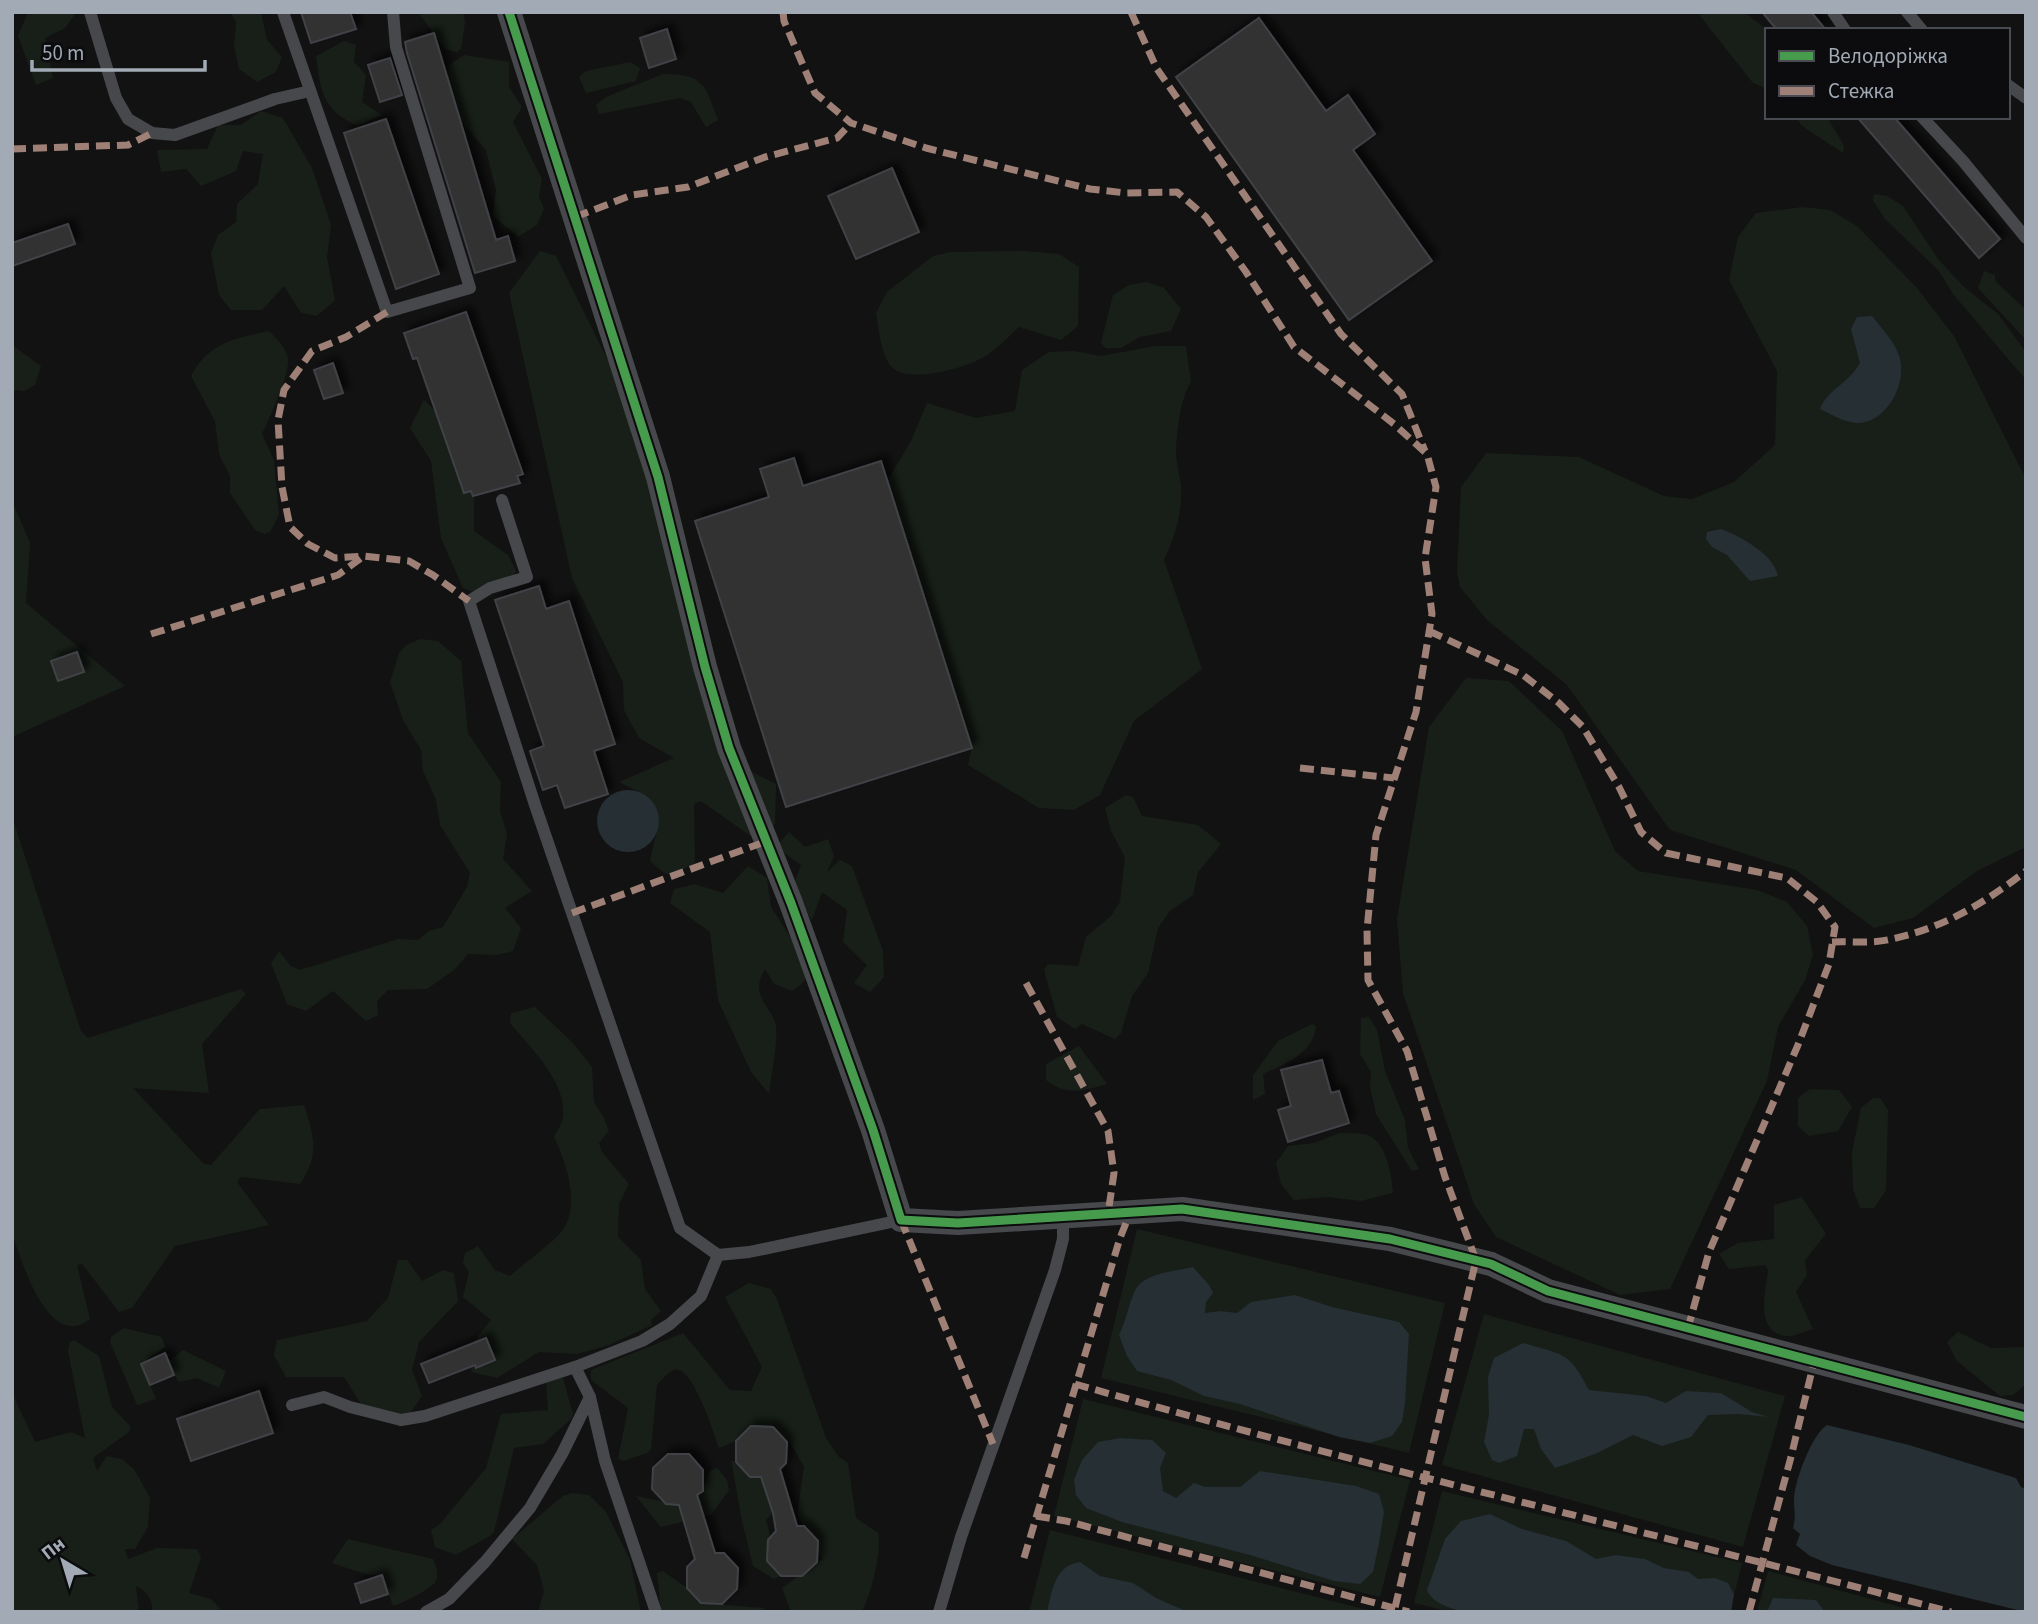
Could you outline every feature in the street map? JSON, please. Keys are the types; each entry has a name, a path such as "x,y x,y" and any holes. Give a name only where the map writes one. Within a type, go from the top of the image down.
{"street":[{"path":"509,12 659,477 705,667 729,748 791,903 873,1130 901,1220 958,1223 1182,1209 1390,1239 1491,1264 1548,1291 2026,1417"}],"lane":[{"path":"90,12 116,98 128,120 152,133 175,135 275,99 310,91"},
{"path":"283,12 387,312 470,288 396,47 393,12"},
{"path":"1833,12 1844,28"},
{"path":"1907,12 1920,28"},
{"path":"2010,87 2026,99"},
{"path":"1924,119 2026,238"},
{"path":"502,500 527,577 490,588 469,601 535,805 680,1228 718,1255 749,1252 901,1220"},
{"path":"939,1612 961,1537 1055,1270 1063,1239 1063,1216"},
{"path":"292,1405 324,1397 350,1407 401,1420 425,1416 575,1367 642,1341 670,1324 701,1296 718,1255"},
{"path":"575,1367 590,1397 605,1461 656,1612"},
{"path":"426,1612 449,1599 485,1562 530,1508 562,1454 590,1397"}],"shaded area":[{"path":"28,12 77,12 65,28 45,38 53,78 36,85 18,36"},
{"path":"230,12 261,12 267,40 282,57 276,72 257,82 239,69 234,45 236,22"},
{"path":"418,12 463,12 465,22 461,49 457,52 445,49"},
{"path":"1697,12 1744,12 1765,28 1765,88 1753,83"},
{"path":"344,41 356,45 354,62 366,75 362,102 382,115 357,126 337,113 325,98 316,56"},
{"path":"464,55 509,62 509,87 522,107 513,122 542,179 539,197 544,209 537,225 518,237 493,216 496,190 486,150 458,118 448,77 449,65"},
{"path":"630,62 640,68 636,81 586,93 579,77 586,71"},
{"path":"663,74 687,76 701,84 710,98 718,120 706,127 691,102 680,98 599,114 596,105 606,97"},
{"path":"261,111 283,118 312,168 331,225 327,257 335,300 317,316 301,313 284,286 262,310 231,310 219,295 211,253 218,235 236,222 237,204 258,184 263,154 243,151 236,171 201,186 186,169 161,172 157,150 207,149 218,125 241,125"},
{"path":"1797,119 1828,119 1844,146 1843,153 1802,126"},
{"path":"1874,194 1887,196 1903,206 1938,259 1964,287 1998,314 2026,352 2026,380 1953,294 1939,271 1884,218 1873,200"},
{"path":"1802,207 1830,210 1857,226 1917,288 1954,336 2026,479 2026,847 1977,871 1913,918 1874,928 1796,870 1670,830 1567,685 1487,620 1460,587 1457,572 1461,487 1486,453 1579,457 1664,496 1692,499 1734,482 1775,445 1777,371 1729,280 1738,237 1756,213"},
{"path":"540,251 556,256 644,433 752,837 701,801 694,804 695,863 673,875 664,873 650,861 659,821 643,794 619,782 674,758 639,738 624,710 623,682 572,578 509,293"},
{"path":"1023,251 1059,254 1079,267 1078,326 1061,340 1019,327 982,358 938,372 913,375 894,369 886,358 881,343 876,313 887,292 933,256 950,252"},
{"path":"1984,271 1995,275 1995,281 2026,310 2026,340 1978,288"},
{"path":"1147,282 1164,288 1181,309 1171,331 1140,337 1121,348 1106,348 1101,343 1113,295 1129,285"},
{"path":"1872,316 1897,351 1901,367 1900,380 1897,392 1883,412 1862,423 1850,422 1820,409 1823,402 1860,363 1851,329 1857,317"},
{"path":"269,331 283,347 288,366 262,434 274,460 279,515 270,532 265,534 255,530 230,493 230,476 219,454 215,421 191,376 214,349 245,336"},
{"path":"12,345 41,366 35,385 24,391 12,392"},
{"path":"1155,346 1186,346 1191,382 1181,407 1177,438 1180,507 1164,560 1202,669 1134,721 1100,795 1074,810 1039,808 968,765 972,747 887,481 910,443 927,403 976,418 1015,411 1022,370 1049,352 1074,351 1101,356"},
{"path":"424,400 453,428 474,499 474,531 508,555 516,571 507,584 493,591 478,593 463,588 441,538 431,461 410,428"},
{"path":"12,501 30,543 26,603 125,686 12,737"},
{"path":"1721,529 1763,553 1778,576 1750,581 1727,555 1712,547 1706,539 1707,532"},
{"path":"420,639 438,641 461,661 468,733 501,782 500,811 507,834 503,859 532,891 505,908 521,928 513,951 498,955 468,954 454,970 427,989 388,990 377,1001 378,1015 366,1021 333,991 306,1011 287,1004 271,963 279,951 291,966 300,970 398,939 418,940 429,931 443,927 467,887 470,873 440,825 436,800 423,771 421,750 403,720 390,682 399,653 406,645"},
{"path":"1466,678 1509,681 1562,731 1615,851 1638,871 1757,890 1787,902 1807,926 1813,955 1805,980 1778,1027 1767,1081 1670,1289 1620,1295 1496,1237 1474,1204 1403,993 1397,919 1429,727"},
{"path":"750,771 776,784 775,824 764,833"},
{"path":"628,790 640,792 650,799 657,809 657,833 650,843 640,850 628,852 616,850 606,843 599,833 597,821 599,809 606,799 616,792"},
{"path":"1126,795 1133,797 1142,816 1198,825 1221,844 1198,872 1193,895 1170,911 1158,928 1148,973 1132,996 1121,1033 1115,1039 1082,1024 1075,1029 1057,1017 1044,970 1048,964 1078,966 1086,937 1111,916 1120,902 1125,857 1111,831 1105,808"},
{"path":"12,816 81,1031 88,1038 241,989 246,994 202,1044 209,1093 133,1088 204,1164 211,1165 260,1109 304,1105 312,1136 313,1154 300,1184 241,1177 237,1182 269,1225 175,1246 132,1308 119,1312 82,1264 77,1265 90,1319 75,1326 62,1323 50,1314 39,1299 12,1234"},
{"path":"789,832 805,847 828,839 834,856 827,872 840,860 852,866 883,951 884,977 870,992 854,983 867,965 843,942 847,910 822,892 812,920 792,889 801,865 776,847"},
{"path":"748,866 767,878 771,907 809,966 804,982 792,991 774,984 765,969 760,979 760,994 776,1026 769,1094 751,1072 718,1000 710,932 670,903 674,889 695,884 723,893"},
{"path":"535,1007 573,1043 592,1067 594,1102 609,1131 599,1143 602,1152 629,1184 619,1204 618,1237 641,1260 645,1289 661,1311 651,1320 652,1325 609,1345 577,1354 539,1352 497,1378 472,1372 466,1351 491,1320 463,1297 469,1272 463,1263 465,1253 478,1246 495,1270 510,1276 560,1233 569,1218 571,1206 570,1182 554,1137 563,1117 559,1091 546,1066 510,1023 511,1013"},
{"path":"1369,1017 1377,1030 1385,1071 1405,1120 1408,1148 1419,1169 1412,1171 1376,1114 1370,1087 1371,1072 1360,1054 1361,1018"},
{"path":"1312,1024 1316,1026 1310,1044 1297,1056 1263,1074 1265,1094 1253,1100 1253,1075 1278,1041"},
{"path":"1079,1046 1107,1084 1075,1091 1061,1088 1046,1080 1046,1064"},
{"path":"1810,1089 1839,1090 1852,1107 1838,1131 1809,1136 1798,1126 1798,1098"},
{"path":"1873,1098 1880,1098 1888,1110 1886,1190 1874,1208 1860,1208 1853,1189 1852,1152 1861,1108"},
{"path":"1340,1133 1363,1134 1375,1140 1387,1161 1393,1193 1361,1201 1328,1197 1294,1200 1281,1184 1276,1163 1288,1146 1314,1143"},
{"path":"1802,1197 1826,1234 1805,1260 1807,1275 1796,1292 1813,1329 1786,1336 1776,1333 1769,1327 1766,1319 1764,1299 1768,1270 1765,1265 1729,1269 1719,1254 1738,1243 1774,1239 1774,1205"},
{"path":"1137,1229 1445,1303 1409,1453 1101,1378"},
{"path":"398,1260 407,1260 422,1281 443,1270 454,1273 458,1301 419,1342 412,1370 422,1396 400,1427 363,1407 344,1377 286,1377 274,1355 277,1340 367,1321 388,1298"},
{"path":"1193,1267 1213,1293 1206,1302 1205,1313 1237,1313 1251,1302 1295,1295 1332,1307 1399,1322 1409,1334 1405,1403 1402,1422 1392,1436 1370,1443 1339,1437 1240,1404 1204,1396 1171,1380 1137,1371 1127,1356 1119,1335 1134,1293 1138,1286 1151,1277"},
{"path":"749,1283 771,1289 777,1299 826,1438 839,1457 848,1463 856,1518 878,1533 875,1573 862,1612 791,1612 782,1588 822,1559 797,1514 804,1467 789,1440 757,1425 751,1426 736,1441 719,1448 695,1388 681,1371 672,1371 657,1385 651,1449 647,1453 623,1461 618,1459 628,1408 591,1380 591,1370 683,1333 730,1390 751,1391 762,1367 725,1297"},
{"path":"1484,1314 1785,1396 1743,1547 1442,1465"},
{"path":"124,1328 162,1337 165,1347 141,1364 156,1399 137,1405 110,1342 111,1337"},
{"path":"1958,1332 1991,1348 2026,1347 2026,1384 2013,1395 2000,1396 1957,1361 1947,1342"},
{"path":"74,1340 99,1356 112,1407 131,1427 129,1432 93,1458 97,1471 107,1456 122,1459 134,1469 150,1498 148,1527 135,1549 125,1549 128,1559 157,1548 197,1549 201,1557 189,1593 211,1599 223,1612 152,1612 148,1596 136,1586 139,1612 12,1612 12,1393 35,1442 71,1432 85,1438 68,1351 70,1342"},
{"path":"1523,1343 1564,1356 1576,1368 1589,1390 1646,1396 1666,1403 1686,1391 1721,1393 1752,1412 1769,1417 1708,1415 1691,1437 1662,1446 1633,1435 1595,1454 1555,1468 1541,1449 1534,1429 1524,1429 1517,1456 1499,1463 1492,1460 1484,1442 1489,1415 1488,1377 1494,1358"},
{"path":"183,1350 226,1371 219,1388 197,1378 179,1382 167,1363"},
{"path":"553,1374 563,1378 573,1414 571,1419 543,1444 514,1448 494,1532 456,1555 435,1547 431,1530 440,1524 486,1468 501,1414 548,1410 546,1382"},
{"path":"1083,1399 1410,1480 1380,1597 1054,1516"},
{"path":"1827,1425 1909,1445 2016,1478 2021,1487 2026,1489 2026,1612 1832,1565 1810,1556 1796,1545 1800,1534 1793,1528 1797,1482 1810,1448"},
{"path":"1120,1438 1152,1440 1166,1453 1160,1468 1163,1491 1176,1498 1194,1483 1205,1487 1240,1487 1260,1471 1356,1486 1379,1494 1384,1512 1373,1572 1360,1584 1334,1581 1250,1555 1122,1522 1086,1508 1076,1495 1074,1480 1082,1460 1098,1442"},
{"path":"731,1460 783,1494 786,1499 766,1520 781,1576 774,1579 753,1566"},
{"path":"717,1468 727,1480 729,1490 711,1515 661,1527 636,1496 694,1508 711,1470"},
{"path":"1442,1491 1742,1563 1730,1612 1451,1612 1414,1603"},
{"path":"572,1493 589,1495 606,1512 630,1560 641,1612 538,1612 544,1591 537,1565 512,1539 563,1496"},
{"path":"1490,1514 1522,1529 1566,1541 1596,1559 1616,1555 1645,1559 1664,1568 1689,1572 1698,1579 1715,1578 1728,1583 1734,1594 1731,1612 1462,1612 1437,1602 1427,1590 1445,1539 1461,1521"},
{"path":"1050,1530 1376,1612 1029,1612"},
{"path":"348,1539 433,1559 437,1572 436,1581 423,1592 393,1606 382,1575 368,1575 332,1563"},
{"path":"1080,1562 1100,1576 1133,1583 1156,1598 1188,1612 1047,1612 1056,1580 1065,1568"},
{"path":"663,1571 687,1588 701,1603 764,1608 766,1612 661,1612 657,1573"},
{"path":"1768,1571 1919,1612 1757,1612"},
{"path":"1773,1598 1816,1600 1825,1612 1767,1612"}],"building":[{"path":"301,12 350,12 356,29 311,43"},
{"path":"1762,12 1811,12 1824,28 1775,28"},
{"path":"1259,18 1326,111 1348,95 1375,134 1353,150 1432,261 1349,320 1176,77"},
{"path":"667,29 676,59 649,68 640,38"},
{"path":"434,33 496,240 508,236 515,261 475,273 405,42"},
{"path":"390,58 402,95 380,102 368,65"},
{"path":"386,119 439,274 396,289 344,133"},
{"path":"1859,119 1896,119 2000,239 1979,258"},
{"path":"892,168 919,232 856,259 828,196"},
{"path":"68,224 75,244 12,266 12,243"},
{"path":"466,312 523,474 517,476 520,483 473,496 471,491 464,493 417,358 413,359 404,333"},
{"path":"333,363 343,393 324,399 314,370"},
{"path":"794,458 803,486 881,461 972,748 786,807 695,521 769,497 760,469"},
{"path":"539,586 546,609 569,601 615,744 594,751 608,794 565,808 557,785 543,790 530,751 544,746 495,600"},
{"path":"77,652 84,672 58,681 51,661"},
{"path":"1322,1060 1331,1093 1339,1091 1349,1123 1288,1142 1278,1110 1291,1106 1281,1070"},
{"path":"486,1338 495,1360 429,1383 421,1364"},
{"path":"165,1353 174,1375 150,1385 141,1364"},
{"path":"259,1391 273,1433 191,1461 177,1419"},
{"path":"751,1426 773,1427 787,1442 786,1463 780,1469 797,1526 804,1526 818,1541 817,1562 802,1576 781,1576 767,1561 768,1540 776,1531 773,1513 761,1477 750,1477 736,1462 736,1441"},
{"path":"668,1454 689,1454 703,1470 703,1491 697,1495 715,1553 724,1553 738,1568 737,1589 722,1604 701,1603 687,1588 687,1567 695,1559 679,1505 666,1504 652,1489 653,1468"},
{"path":"382,1575 388,1594 361,1603 355,1584"}],"marked path":[{"path":"783,12 784,21 815,93 851,123 926,148 1090,189 1126,193 1177,192 1206,217 1246,272 1294,347 1394,424 1427,454 1436,487 1425,558 1432,614 1416,712 1376,835 1367,930 1368,980 1407,1051 1445,1177 1476,1260 1394,1612"},
{"path":"1131,12 1157,69 1341,334 1402,394 1425,451"},
{"path":"575,217 632,195 688,187 765,157 837,138 851,123"},
{"path":"12,149 128,145 152,133"},
{"path":"387,312 346,337 312,351 284,390 278,420 282,487 290,527 308,544 335,558 364,556 409,561 469,601"},
{"path":"151,634 338,575 364,556"},
{"path":"1429,631 1523,675 1559,703 1583,727 1619,787 1641,832 1666,853 1787,878 1817,902 1835,927 1829,964 1798,1045 1709,1252 1688,1328"},
{"path":"1300,768 1394,778"},
{"path":"572,913 767,841"},
{"path":"1832,942 1885,941 1929,928 1979,904 2026,871"},
{"path":"1026,983 1108,1131 1114,1173 1108,1214"},
{"path":"1024,1558 1120,1238 1130,1213"},
{"path":"901,1220 993,1444"},
{"path":"1749,1612 1814,1362"},
{"path":"1075,1384 1294,1444 1951,1612"},
{"path":"1036,1516 1066,1521 1409,1612"}],"cycle path":[{"path":"509,12 658,477 705,667 729,748 791,903 873,1130 901,1220 958,1223 1182,1209 1390,1239 1491,1264 1548,1291 2026,1417"}]}
